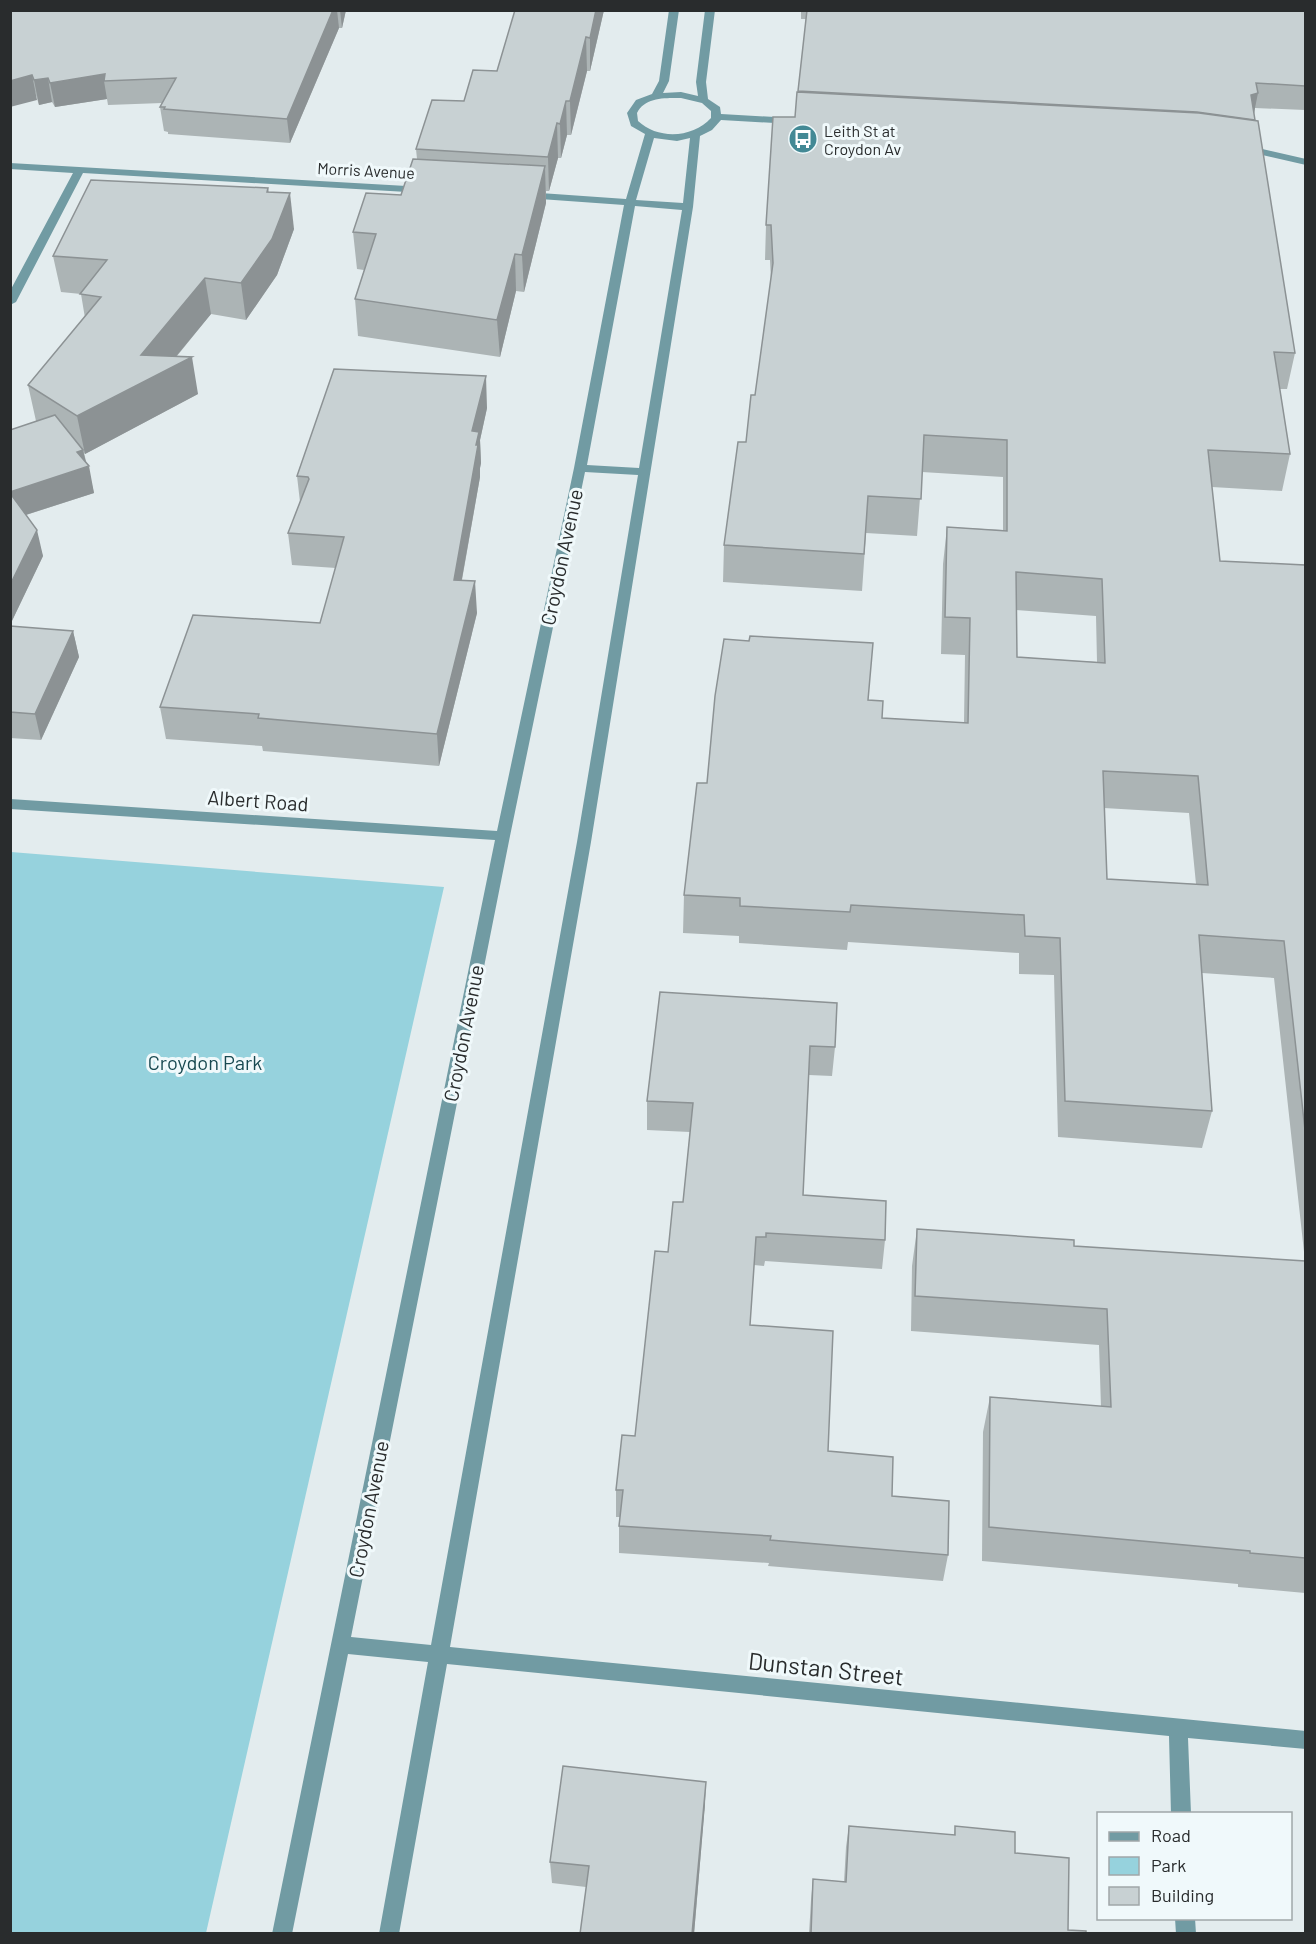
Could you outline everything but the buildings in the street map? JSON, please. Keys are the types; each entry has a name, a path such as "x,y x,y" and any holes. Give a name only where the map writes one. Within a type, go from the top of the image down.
{"street":[{"path":"656,97 664,81 674,10"},
{"path":"703,100 702,82 710,10"},
{"path":"681,95 703,100 716,110 718,117 714,124 695,135 672,137 650,133 640,129 631,117 637,105 656,97 681,95"},
{"path":"718,117 806,122"},
{"name":"Croydon Avenue","path":"282,1934 579,468 630,202 650,133"},
{"path":"389,1934 584,842 688,207 695,135"},
{"path":"1235,147 1305,162"},
{"name":"Morris Avenue","path":"10,166 79,172 433,190"},
{"path":"10,302 79,172"},
{"path":"515,195 688,207"},
{"path":"579,468 644,472"},
{"name":"Albert Road","path":"10,804 503,836"},
{"name":"Dunstan Street","path":"341,1646 1305,1740"},
{"path":"1178,1728 1181,1812"}],"green space":[{"name":"Croydon Park","path":"11,852 444,887 206,1933 11,1933"}],"place":[{"name":"Leith St at Croydon Av","path":"803,139"}]}
